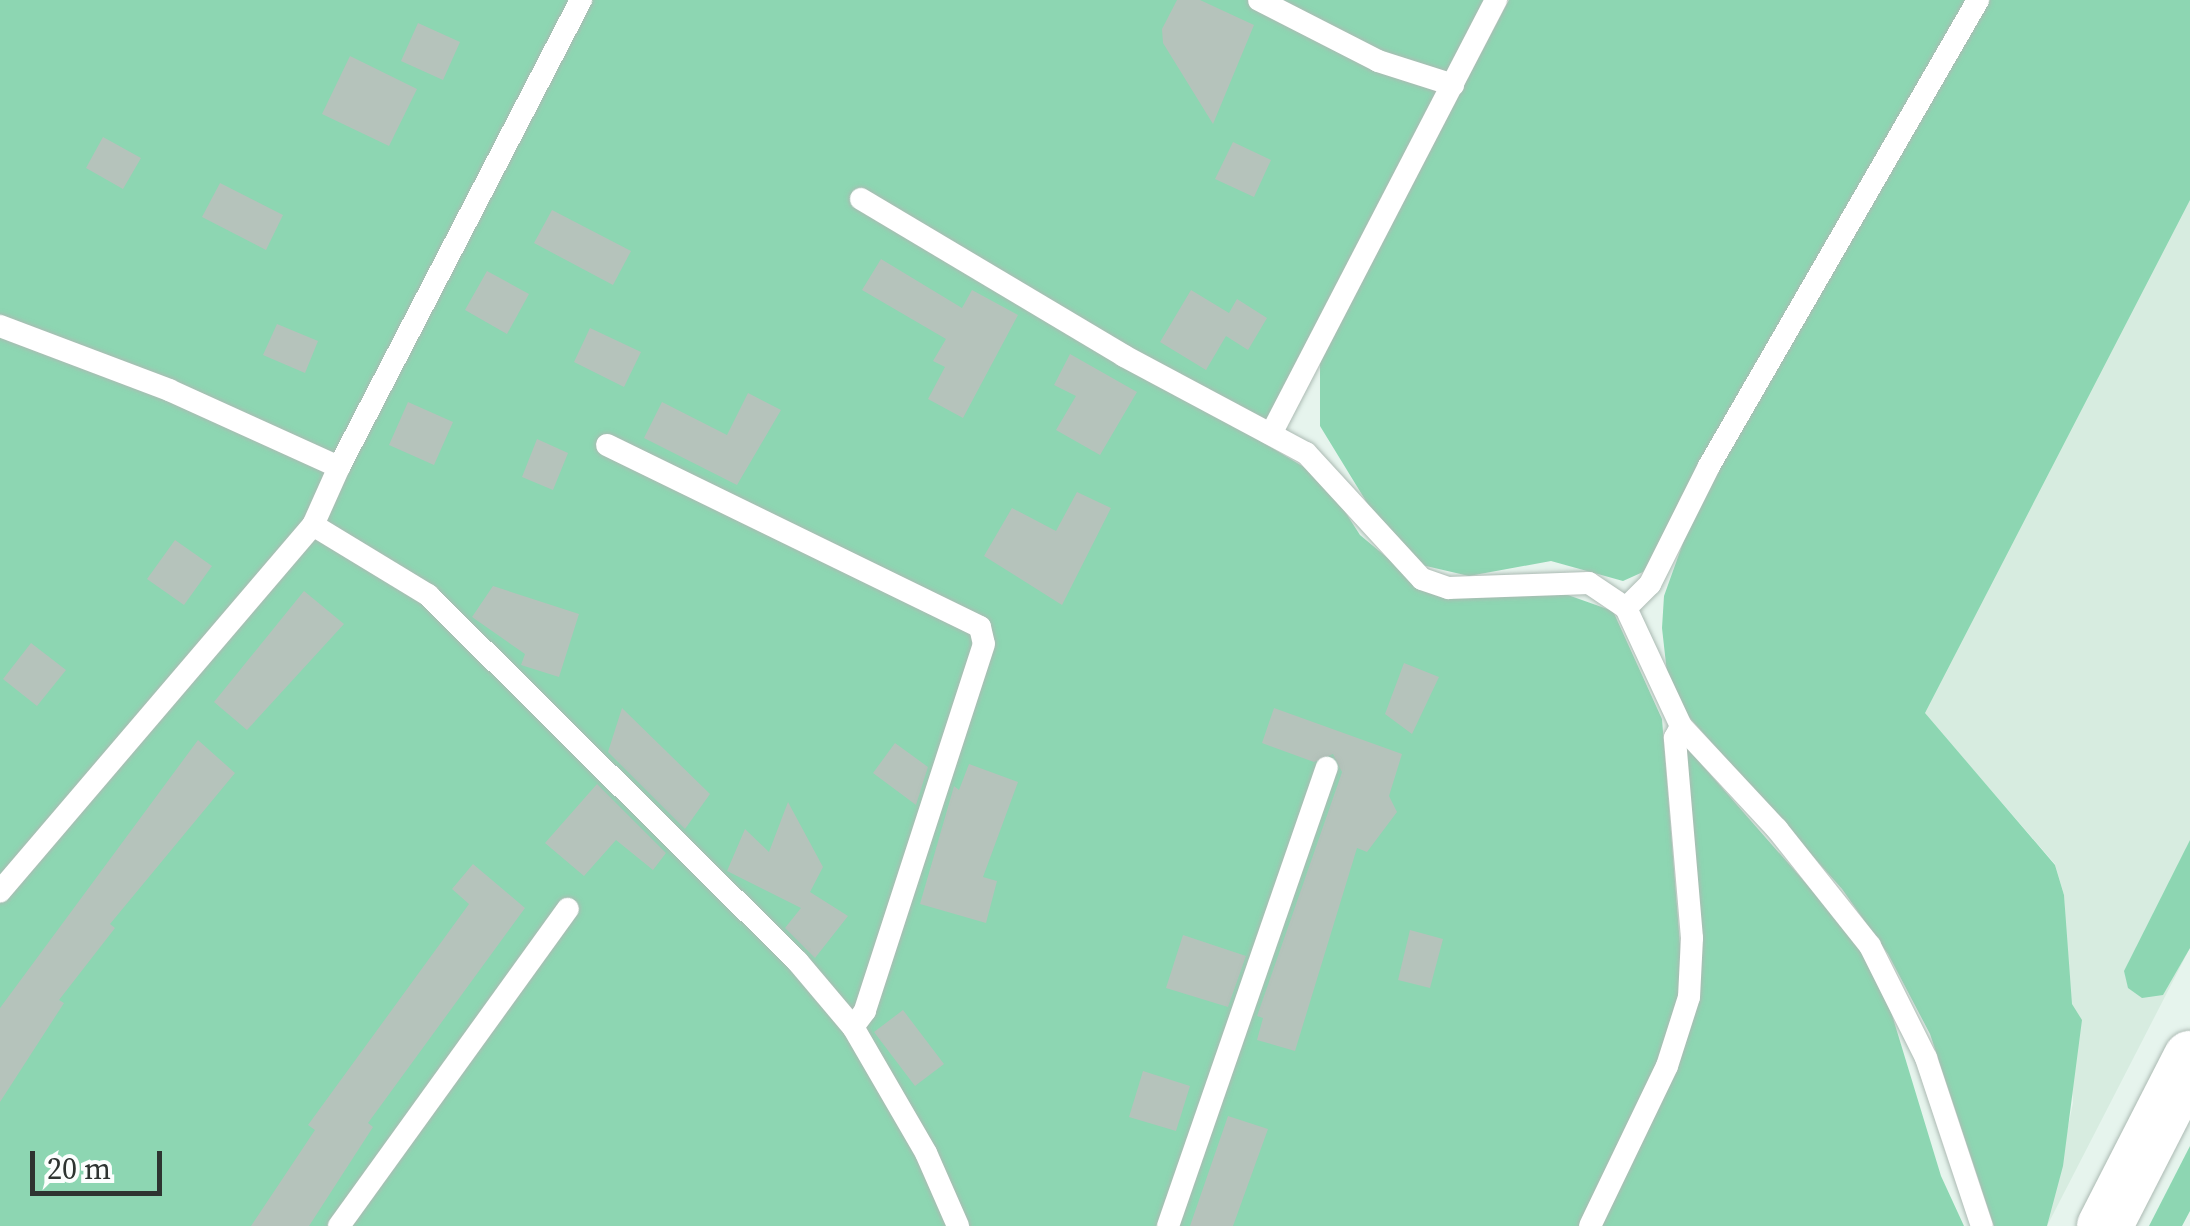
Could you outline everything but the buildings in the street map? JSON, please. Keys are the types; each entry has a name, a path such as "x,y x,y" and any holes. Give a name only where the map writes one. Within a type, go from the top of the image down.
{"highway":[{"path":"2104,1226 2190,1058"}],"lane":[{"path":"0,892 313,525 338,466 581,0"},
{"path":"1259,0 1378,61 1453,85"},
{"path":"1270,434 1496,0"},
{"path":"1626,608 1650,584 1709,466 1978,0"},
{"path":"861,199 1124,356 1316,461 1422,579 1448,588 1589,583 1626,608 1681,726 1826,887 1880,962 1926,1058 1982,1226"},
{"path":"0,326 169,390 338,466"},
{"path":"607,445 980,627 984,644 865,1011 853,1028"},
{"path":"313,525 442,608 798,962 853,1028 926,1153 958,1226"},
{"path":"1590,1226 1667,1066 1689,997 1692,938 1674,738 1681,726"},
{"path":"1168,1226 1327,768"},
{"path":"338,1226 568,909"}],"shaded area":[{"path":"2190,94 2190,948 2047,1226 2073,1103 2064,895 2055,864 1924,713"}],"green space":[{"path":"0,0 1489,0 1257,439 1324,479 1360,535 1421,586 1452,597 1565,594 1613,611 1662,719 1683,982 1668,1044 1581,1226 0,1226"},
{"path":"1509,0 1967,0 1681,497 1655,555 1643,572 1623,581 1551,561 1469,576 1413,563 1391,542 1320,426 1320,359"},
{"path":"1985,0 2190,0 2190,200 1925,713 2055,865 2064,895 2072,1004 2082,1020 2063,1166 2047,1226 1994,1226 1930,1034 1888,954 1842,889 1681,708 1667,673 1662,628 1664,596 1693,515"},
{"path":"1681,741 1859,944 1889,1005 1941,1176 1964,1226 1598,1226 1694,1006"},
{"path":"2190,840 2190,948 2163,995 2142,998 2128,988 2124,971"},
{"path":"2190,1146 2190,1211 2182,1226 2149,1226"}]}
